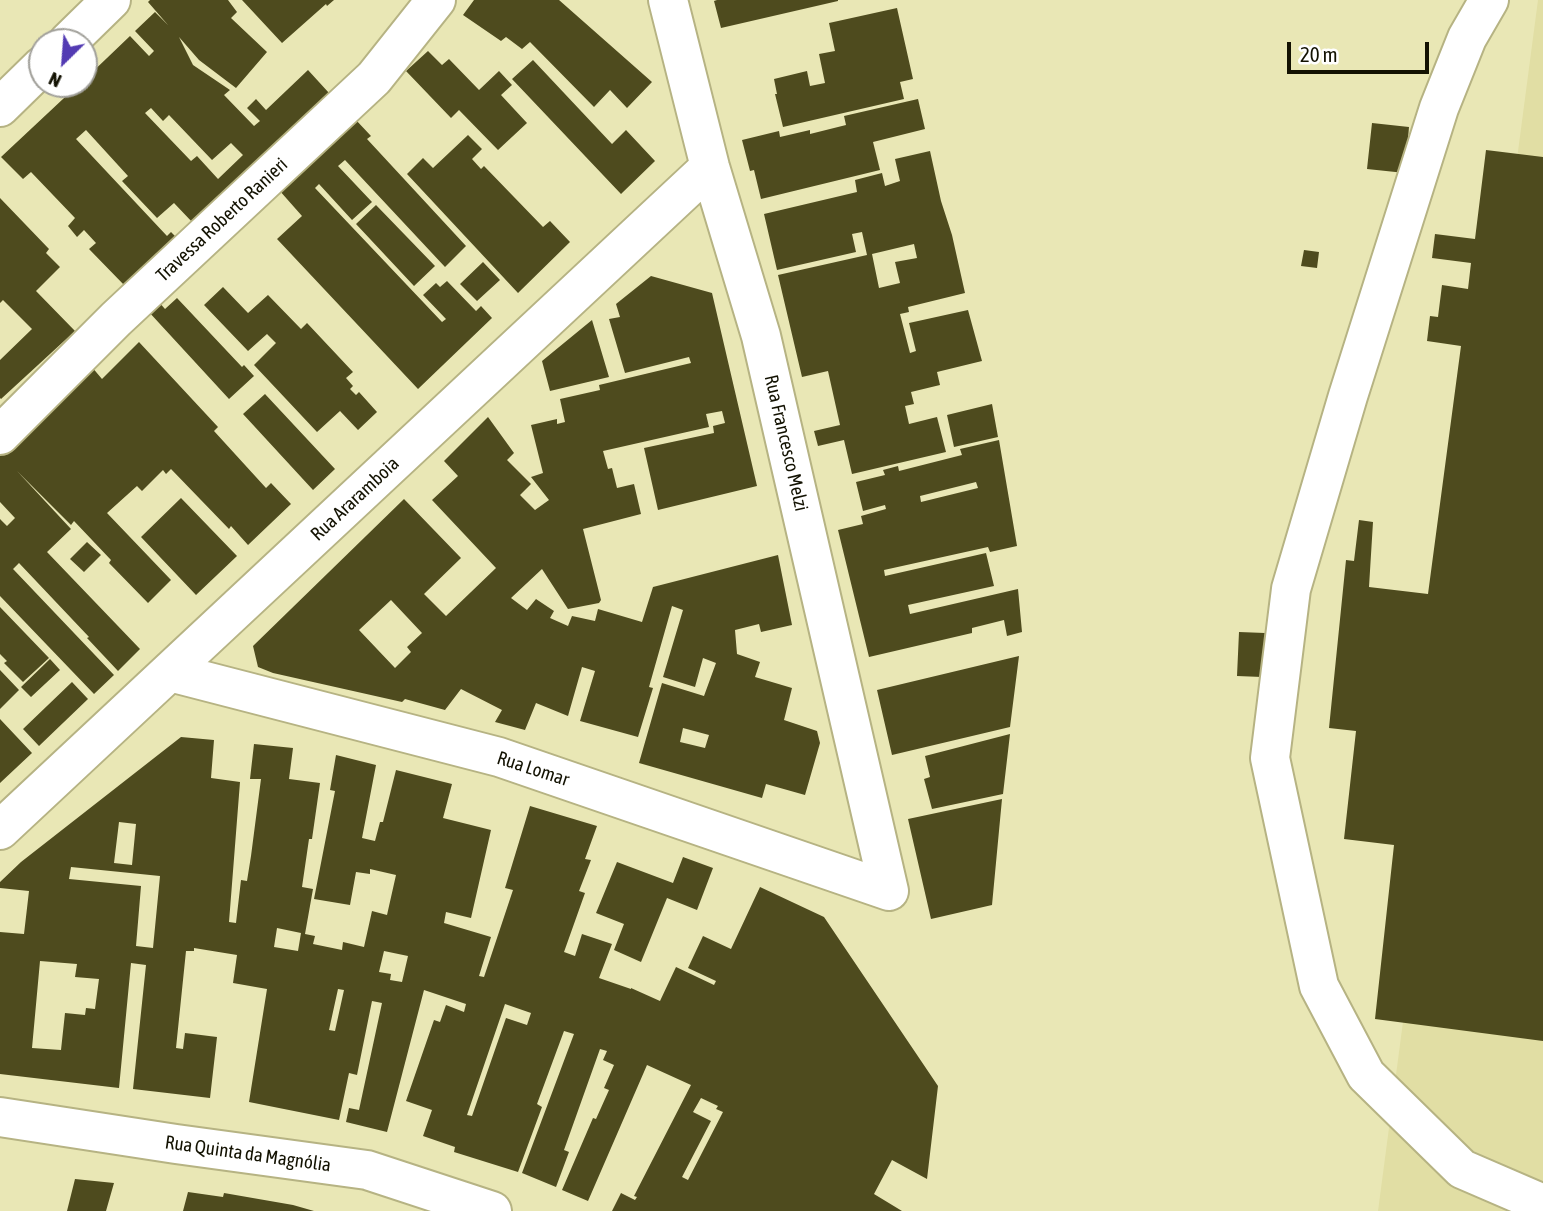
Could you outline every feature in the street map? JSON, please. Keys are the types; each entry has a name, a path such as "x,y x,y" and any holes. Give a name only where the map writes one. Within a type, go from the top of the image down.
{"street":[{"path":"82,28 111,0"},
{"name":"Travessa Roberto Ranieri","path":"0,435 116,319 374,78 436,0"},
{"name":"Rua Francesco Melzi","path":"668,0 710,167 761,336 889,891"},
{"path":"1489,0 1467,38 1439,108 1352,383 1291,589 1270,758 1319,986 1366,1075 1462,1169 1543,1204"},
{"path":"0,107 28,80"},
{"name":"Rua Araramboia","path":"0,830 710,167"},
{"name":"Rua Lomar","path":"170,672 499,757 889,891"},
{"name":"Rua Quinta da Magnólia","path":"0,1117 367,1170 492,1211"}],"shaded area":[{"path":"1538,0 1543,0 1543,1211 1378,1211"}],"building":[{"path":"150,0 228,0 237,12 231,18 267,52 236,88 199,60 179,37 193,65 230,90 224,95 254,126 260,121 247,108 256,99 266,110 308,70 329,93 193,223 174,203 157,218 122,181 128,176 86,130 76,139 167,236 171,232 177,238 125,286 89,249 96,243 84,230 77,237 68,226 75,218 31,172 23,179 1,157 64,98 98,98 98,67 130,36 149,56 154,51 135,31 155,12 168,25 148,2","holes":["151,108 163,121 169,115 212,160 231,143 243,155 218,179 197,156 191,161 145,113"]},
{"path":"242,0 334,0 282,43"},
{"path":"474,0 559,0 652,82 627,108 610,90 594,107 530,42 522,49 506,37 501,41 463,15"},
{"path":"714,1 838,1 721,28"},
{"path":"897,8 913,79 900,82 904,99 783,127 774,79 807,71 810,86 825,83 819,54 835,51 829,23"},
{"path":"428,51 442,65 449,59 479,90 499,71 512,85 501,95 527,123 498,150 459,110 451,118 406,71"},
{"path":"533,60 612,144 626,130 655,161 621,194 512,79"},
{"path":"918,99 925,129 873,142 880,170 761,199 754,170 750,171 742,140 779,131 780,137 810,130 810,134 846,125 844,116"},
{"path":"355,119 371,136 367,139 466,246 445,267 345,160 338,166 372,202 352,220 319,184 315,188 442,322 446,319 423,295 436,283 440,287 447,281 476,311 481,306 492,318 418,389 277,239 302,216 279,190"},
{"path":"1372,123 1409,127 1405,173 1367,169"},
{"path":"468,135 482,149 472,159 481,169 484,166 543,227 550,221 570,242 518,293 407,174 423,158 433,168"},
{"path":"1486,150 1543,157 1543,1041 1375,1019 1394,845 1344,839 1356,731 1329,728 1346,560 1354,561 1359,520 1373,522 1369,587 1428,594 1461,346 1427,341 1430,316 1438,317 1442,285 1468,289 1471,263 1432,258 1435,234 1475,239"},
{"path":"930,151 965,293 908,307 909,312 900,314 910,353 916,351 909,323 968,310 982,361 937,372 940,385 911,392 914,404 905,406 909,424 937,417 946,452 852,474 844,440 818,446 814,431 840,425 828,371 802,377 778,275 867,255 862,232 852,234 856,252 777,270 764,214 857,192 855,180 882,173 885,186 900,181 895,159","holes":["914,244 917,258 895,262 900,283 879,288 872,254"]},
{"path":"0,198 49,249 46,253 60,267 36,291 75,331 1,399 0,360 32,329 3,300 0,303"},
{"path":"376,205 435,266 414,286 356,224"},
{"path":"1304,250 1319,252 1317,268 1301,266"},
{"path":"483,262 500,280 477,301 460,284"},
{"path":"651,276 712,293 757,486 658,510 644,448 714,433 713,426 725,423 722,411 706,414 709,427 603,451 608,469 612,468 617,488 634,484 641,514 583,529 601,600 599,603 568,609 542,569 511,598 527,610 536,599 554,611 550,618 568,626 572,616 595,621 598,609 642,622 653,587 778,555 792,625 761,632 759,624 735,630 737,654 760,662 755,677 792,688 784,720 817,731 820,743 805,795 766,784 762,798 639,763 662,683 704,696 716,663 703,658 695,687 663,677 683,610 672,606 649,687 653,688 638,737 580,721 595,671 582,667 568,716 536,703 525,730 495,722 502,710 461,689 445,710 405,699 402,702 273,673 258,667 253,646 404,499 461,558 424,594 446,616 496,568 432,500 458,476 444,461 488,417 514,453 507,460 531,484 520,495 535,510 549,500 531,477 543,473 531,425 557,419 557,424 565,422 560,399 600,390 599,385 691,363 689,357 625,373 609,319 620,317 616,304","holes":["391,600 422,633 407,647 411,652 395,668 359,630","683,728 709,735 705,748 680,742"]},
{"path":"223,287 248,313 268,295 301,329 307,323 353,372 346,378 353,386 350,389 356,395 359,392 377,412 358,430 340,411 317,432 254,365 276,343 267,334 248,351 204,305"},
{"path":"177,298 242,367 244,365 254,376 229,399 148,311 158,301 165,309"},
{"path":"592,320 609,377 550,391 542,361"},
{"path":"139,342 218,427 214,431 266,488 271,483 291,504 248,545 171,469 166,474 163,470 142,491 137,486 107,513 171,580 148,603 109,563 111,560 74,521 71,525 17,471 71,529 47,552 140,649 118,671 19,563 13,569 114,675 94,694 0,596 0,519 7,526 15,518 0,502 0,454 91,366 102,379"},
{"path":"265,394 335,469 313,490 243,414"},
{"path":"992,404 998,437 954,447 947,415"},
{"path":"999,440 1017,546 990,552 988,547 884,570 885,576 986,553 994,586 908,605 910,614 1018,589 1022,632 1007,636 1004,620 972,628 972,633 869,657 838,530 863,524 861,516 886,509 885,505 863,511 856,482 885,475 883,470 898,466 899,471 962,455 960,449","holes":["976,482 978,488 921,502 920,496"]},
{"path":"181,498 237,556 196,595 141,537"},
{"path":"87,542 101,555 84,572 70,559"},
{"path":"0,607 49,658 23,682 4,663 7,661 0,654"},
{"path":"1239,632 1265,633 1262,677 1237,676"},
{"path":"1019,656 1010,727 892,755 877,690"},
{"path":"50,659 60,670 31,697 21,687"},
{"path":"0,670 19,690 0,709"},
{"path":"72,682 88,699 39,746 23,729"},
{"path":"0,719 32,753 0,783"},
{"path":"1010,734 1003,794 932,809 924,779 930,777 925,756"},
{"path":"181,737 214,740 211,778 240,782 229,922 236,923 241,880 247,881 261,779 250,779 254,744 293,748 289,779 320,783 302,887 313,889 305,934 315,936 313,944 342,950 343,942 364,947 372,911 387,915 396,875 370,869 370,874 356,872 350,905 314,899 335,791 330,790 336,755 376,765 362,838 375,841 380,822 383,822 396,770 452,784 443,818 491,830 471,918 446,912 444,923 491,937 479,976 484,977 513,890 505,888 530,806 597,826 585,859 591,860 579,891 585,893 564,952 575,956 582,934 612,944 599,978 660,1001 676,967 714,985 716,981 688,968 703,936 731,949 760,887 824,917 938,1086 927,1179 892,1160 874,1194 902,1211 612,1211 621,1193 635,1200 637,1197 634,1196 691,1085 647,1065 588,1201 562,1190 593,1118 596,1119 609,1090 604,1088 614,1065 603,1060 607,1051 600,1049 564,1150 569,1152 556,1187 522,1173 574,1034 564,1031 537,1104 542,1107 518,1172 454,1152 455,1147 423,1136 432,1110 406,1101 434,1020 440,1022 446,1005 464,1012 466,1004 424,990 387,1132 346,1122 349,1108 359,1110 382,1003 372,1001 357,1075 349,1073 339,1120 249,1102 267,989 233,983 237,955 194,948 194,951 186,951 176,1048 183,1049 185,1033 217,1037 210,1098 133,1089 146,965 131,963 119,1088 0,1074 0,932 24,934 29,891 0,888 0,882 21,862","holes":["119,822 136,824 132,865 114,863","71,867 160,876 153,948 136,946 141,886 69,879","277,928 301,933 298,951 274,947","384,951 408,956 402,982 390,980 391,974 379,972","40,961 77,964 75,977 99,979 95,1009 86,1008 85,1015 65,1013 61,1050 32,1048","338,989 344,990 335,1031 329,1030","505,1004 531,1013 527,1025 506,1018 472,1116 467,1115","701,1098 718,1106 716,1109 723,1112 688,1180 682,1177 711,1121 693,1112"]},
{"path":"1002,799 992,905 931,919 908,819"},
{"path":"683,857 713,868 697,910 667,898 641,962 614,950 624,924 596,913 617,862 673,883"},
{"path":"75,1179 114,1183 106,1211 67,1211"},
{"path":"188,1192 223,1197 224,1193 314,1211 183,1211"}]}
